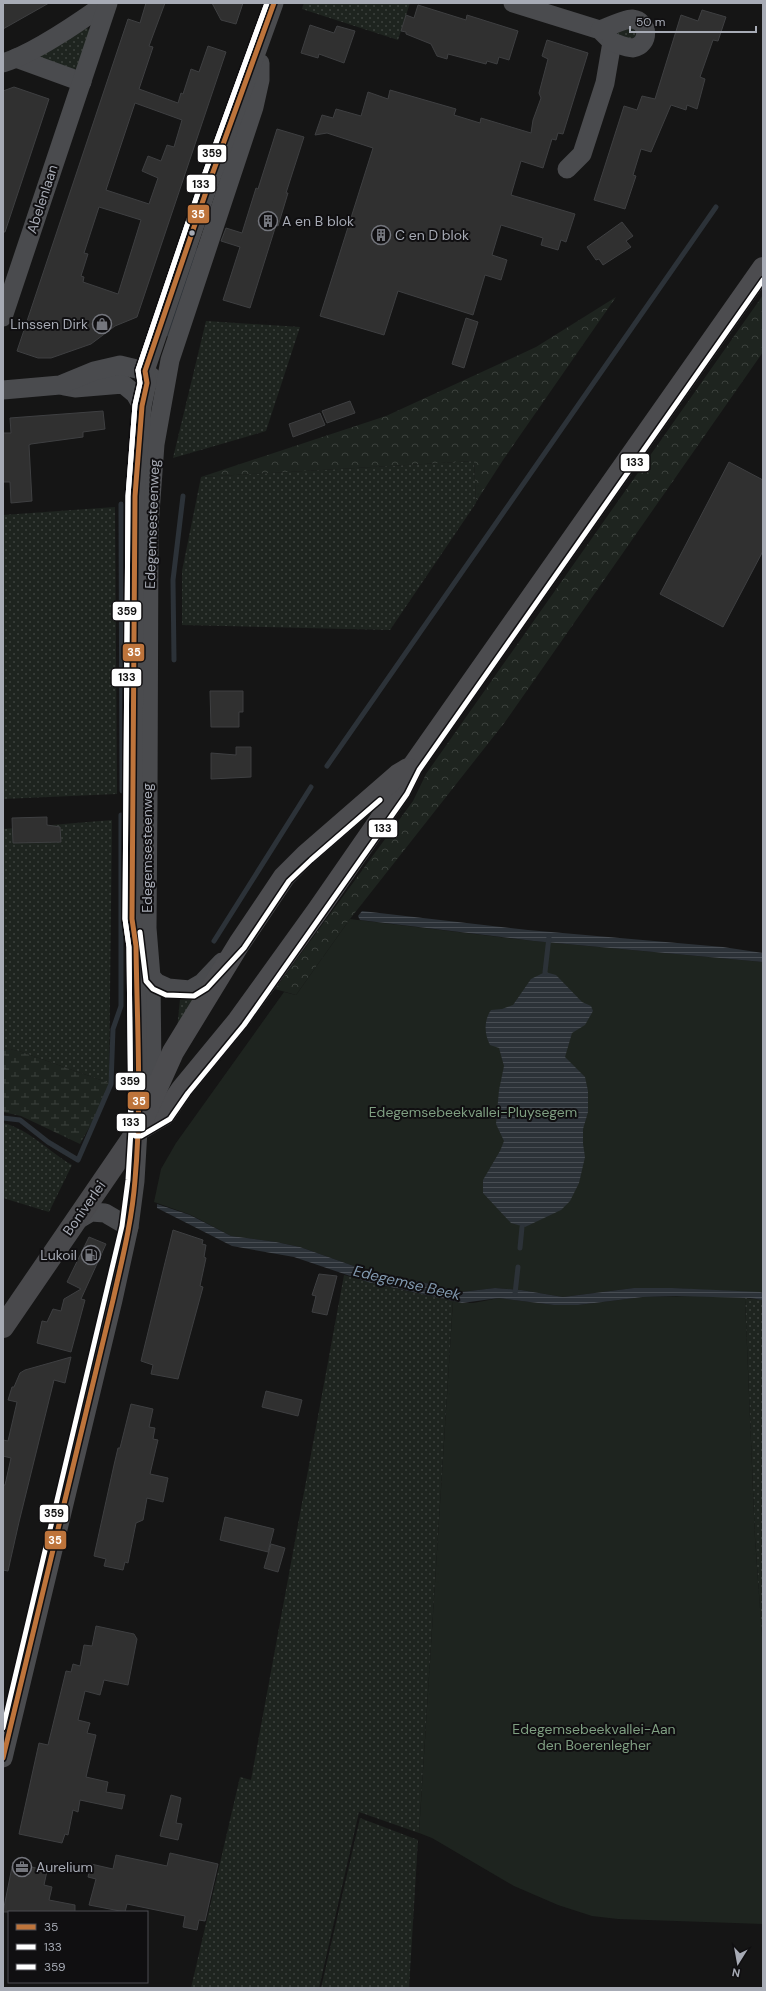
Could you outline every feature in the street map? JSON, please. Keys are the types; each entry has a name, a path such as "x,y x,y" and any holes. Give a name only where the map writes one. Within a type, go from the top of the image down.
{"highway":[{"name":"Boniverlei","path":"138,1130 165,1114 182,1089 238,1021 314,917 401,790 413,766 763,268"},
{"name":"Boniverlei","path":"138,1130 173,1052 240,944 284,877 306,855 398,775 413,766"}],"main road":[{"name":"Boniverlei","path":"3,1327 138,1130"}],"street":[{"path":"10,60 82,20 107,3"},
{"name":"Abelenlaan","path":"3,317 107,3"},
{"name":"Edegemsesteenweg","path":"138,1130 152,1072 151,977 147,928 149,527 142,406 147,383 145,371 208,186 274,3"},
{"path":"513,3 606,36 631,48 640,46 645,40 647,33 644,25 638,20 631,19 624,21 606,36 605,83 582,154 567,169"},
{"name":"Edegemsesteenweg","path":"138,1130 136,946 132,919 134,504 145,470 170,360 254,107 260,80 260,45"},
{"path":"605,83 631,48"},
{"path":"10,60 82,82"},
{"path":"60,385 94,371 120,365 145,371"},
{"name":"Edegemsesteenweg","path":"145,371 154,379 159,391 161,405"},
{"path":"3,390 60,385 75,388 123,384 135,394 142,406"},
{"name":"Boniverlei","path":"151,977 157,983 168,988 190,990 202,983 240,944"},
{"path":"135,1181 149,1139 165,1114"},
{"path":"3,1758 129,1227 135,1181 138,1130"},
{"path":"74,1222 92,1212 105,1213 129,1227"}],"green space":[{"path":"304,3 410,3 398,40 302,9"},
{"path":"637,26 635,40 617,35 618,32"},
{"path":"87,27 90,32 77,68 73,70 40,59 38,53"},
{"path":"763,295 763,352 505,722 350,919 296,995 275,989 413,801 426,774"},
{"path":"616,297 503,460 476,502 474,461 201,477 386,416 536,347"},
{"path":"206,321 300,327 266,431 173,458"},
{"path":"474,461 476,503 390,630 182,625 182,571 201,477"},
{"path":"115,507 117,794 3,799 3,515"},
{"path":"112,820 109,1083 19,1051 3,1048 3,829"},
{"name":"Edegemsebeekvallei-Pluysegem","path":"350,919 534,941 763,962 763,1293 672,1288 634,1288 563,1297 521,1290 495,1288 461,1292 365,1270 300,1247 231,1236 191,1215 154,1202 161,1169 176,1143 284,992 296,995"},
{"path":"190,997 194,999 177,1030 180,999"},
{"path":"3,1048 19,1051 109,1083 99,1110 80,1144 21,1116 3,1112"},
{"path":"3,1123 22,1130 72,1165 49,1212 3,1198"},
{"path":"344,1275 384,1286 453,1301 419,1833 359,1812 319,1988 191,1988 240,1777 251,1780"},
{"name":"Edegemsebeekvallei-Aan den Boerenlegher","path":"698,1296 745,1298 755,1538 763,1650 763,1924 618,1919 592,1916 558,1905 514,1886 432,1838 419,1833 453,1301 473,1303 499,1298 554,1305 578,1305 643,1297"},
{"path":"745,1298 763,1300 763,1650 755,1538"},
{"path":"360,1818 418,1840 409,1988 321,1988"}],"water":[{"path":"362,911 528,930 723,947 763,953 763,962 534,941 360,920 358,916"},
{"path":"545,972 556,975 582,1002 591,1006 593,1011 585,1025 572,1033 565,1057 585,1077 588,1091 588,1112 583,1129 585,1157 579,1183 570,1201 561,1210 525,1227 511,1223 483,1193 483,1180 500,1151 504,1141 496,1124 499,1090 504,1066 499,1048 490,1045 488,1041 486,1023 491,1010 502,1009 513,1005 531,979"},
{"name":"Edegemse Beek","path":"157,1204 190,1215 231,1236 300,1247 365,1270 461,1292 495,1288 521,1290 563,1297 634,1288 672,1288 760,1292 763,1293 763,1300 750,1298 676,1296 643,1297 578,1305 554,1305 499,1298 462,1303 368,1282 294,1257 232,1246 157,1208"}],"building":[{"path":"3,3 49,3 3,29"},
{"path":"146,3 165,3 149,46 153,47 139,89 178,103 181,93 183,94 191,69 199,72 208,46 226,52 137,317 115,326 91,344 51,358 38,358 17,351 128,19 140,23","holes":["135,103 182,120 174,147 167,145 161,161 148,156 142,171 158,178 149,204 106,190","99,207 141,220 118,294 83,282 84,277 81,276 88,254 84,253"]},
{"path":"212,3 243,3 236,24 221,20"},
{"path":"418,5 466,20 467,15 518,31 509,60 499,57 497,64 487,61 486,64 448,54 447,59 437,56 431,44 401,31 406,15 414,18"},
{"path":"702,10 726,17 718,41 713,40 700,77 705,79 697,109 687,105 686,110 671,105 651,152 641,149 633,175 636,176 625,209 594,200 624,106 637,110 642,96 655,99 681,15 698,21"},
{"path":"310,25 334,33 337,26 355,31 344,63 319,54 318,58 301,53"},
{"path":"547,40 588,53 563,134 558,133 556,140 552,139 543,168 521,161 511,195 575,214 566,242 561,240 558,250 541,245 543,238 501,225 492,255 507,260 501,280 485,275 473,315 398,291 384,335 320,316 373,148 327,133 315,135 322,115 333,118 336,109 361,116 368,92 388,99 390,90 456,109 454,115 480,123 481,118 531,133 533,120 541,98 539,93 548,59 542,56"},
{"path":"14,87 49,99 5,232 3,232 3,91"},
{"name":"A en B blok","path":"277,129 304,137 286,193 288,193 278,226 276,225 250,308 223,300 240,247 221,241 226,228 242,233"},
{"path":"622,222 633,236 626,241 631,247 603,265 599,259 596,260 587,247"},
{"path":"466,318 478,322 464,368 452,364"},
{"path":"350,401 355,413 327,423 322,411"},
{"path":"103,411 105,429 83,432 83,437 29,445 32,501 11,503 10,482 3,482 3,433 11,433 10,418"},
{"path":"320,413 325,425 293,437 289,424"},
{"path":"729,462 763,480 763,551 723,627 660,594"},
{"path":"210,691 243,691 243,712 239,712 239,727 211,727"},
{"path":"236,747 251,747 251,777 211,779 211,753 236,755"},
{"path":"47,817 47,825 60,827 61,842 13,843 12,818"},
{"path":"173,1230 203,1240 202,1244 206,1245 204,1257 206,1258 200,1286 203,1287 178,1379 151,1374 153,1365 141,1361"},
{"path":"89,1237 106,1244 81,1299 85,1300 71,1352 37,1343 42,1321 47,1322 53,1309 61,1311 64,1299 81,1289 67,1282"},
{"path":"319,1274 337,1276 327,1315 312,1312 316,1296 312,1295"},
{"path":"71,1357 65,1383 54,1380 8,1571 3,1570 3,1485 5,1485 11,1458 3,1456 3,1440 8,1441 17,1402 8,1400 12,1387 14,1387 20,1373 25,1370"},
{"path":"266,1391 302,1400 298,1416 262,1407"},
{"path":"131,1404 153,1409 149,1427 155,1428 153,1439 158,1440 150,1474 168,1478 163,1502 147,1498 143,1520 136,1523 128,1563 125,1562 123,1570 104,1566 106,1559 94,1556 118,1448 120,1448"},
{"path":"225,1517 274,1529 268,1552 220,1540"},
{"path":"271,1544 285,1548 278,1572 264,1568"},
{"path":"96,1626 134,1634 137,1639 128,1685 104,1680 100,1695 85,1691 78,1720 90,1723 87,1733 96,1735 86,1777 108,1782 106,1792 125,1795 122,1809 80,1800 78,1812 73,1810 68,1835 65,1834 62,1843 19,1834 39,1743 48,1745 66,1671 71,1672 73,1664 80,1666 84,1645 92,1646"},
{"path":"171,1795 181,1798 176,1823 182,1824 178,1840 160,1836"},
{"path":"170,1853 218,1864 205,1921 199,1920 197,1930 183,1927 185,1916 127,1904 125,1911 89,1905 96,1879 88,1877 91,1864 113,1869 116,1855 167,1866"},
{"path":"13,1862 47,1871 44,1885 52,1887 49,1900 75,1905 75,1911 3,1912"}],"waterway":[{"path":"327,766 716,207"},
{"path":"168,334 196,251"},
{"path":"174,660 173,580 183,496"},
{"path":"121,504 122,791"},
{"path":"214,941 311,787"},
{"path":"3,1118 20,1120 48,1142 78,1160 111,1084 113,1029 121,1006 121,815"},
{"path":"545,972 549,937"},
{"path":"520,1248 522,1227"},
{"path":"515,1294 518,1267"}],"transit line":[{"name":"133","path":"267,3 201,184 138,370 140,383 135,405 128,496 125,919 129,947 131,1130 135,1136 141,1136 170,1119 188,1093 244,1025 407,794 419,770 763,280"},
{"name":"359","path":"3,1728 122,1226 128,1180 131,1130 129,947 125,919 128,496 135,405 140,383 138,370 201,184 267,3"},
{"name":"35","path":"3,1758 113,1300 134,1195 139,1093 136,946 132,919 135,496 142,406 147,383 145,371 208,186 274,3"},
{"name":"133","path":"140,932 146,981 153,989 166,995 194,996 207,988 244,948 289,881 380,800"}],"place":[{"name":"A en B blok","path":"268,221"},
{"name":"C en D blok","path":"381,235"},
{"name":"Linssen Dirk","path":"102,324"},
{"name":"Lukoil","path":"91,1255"},
{"name":"Aurelium","path":"22,1867"}]}
